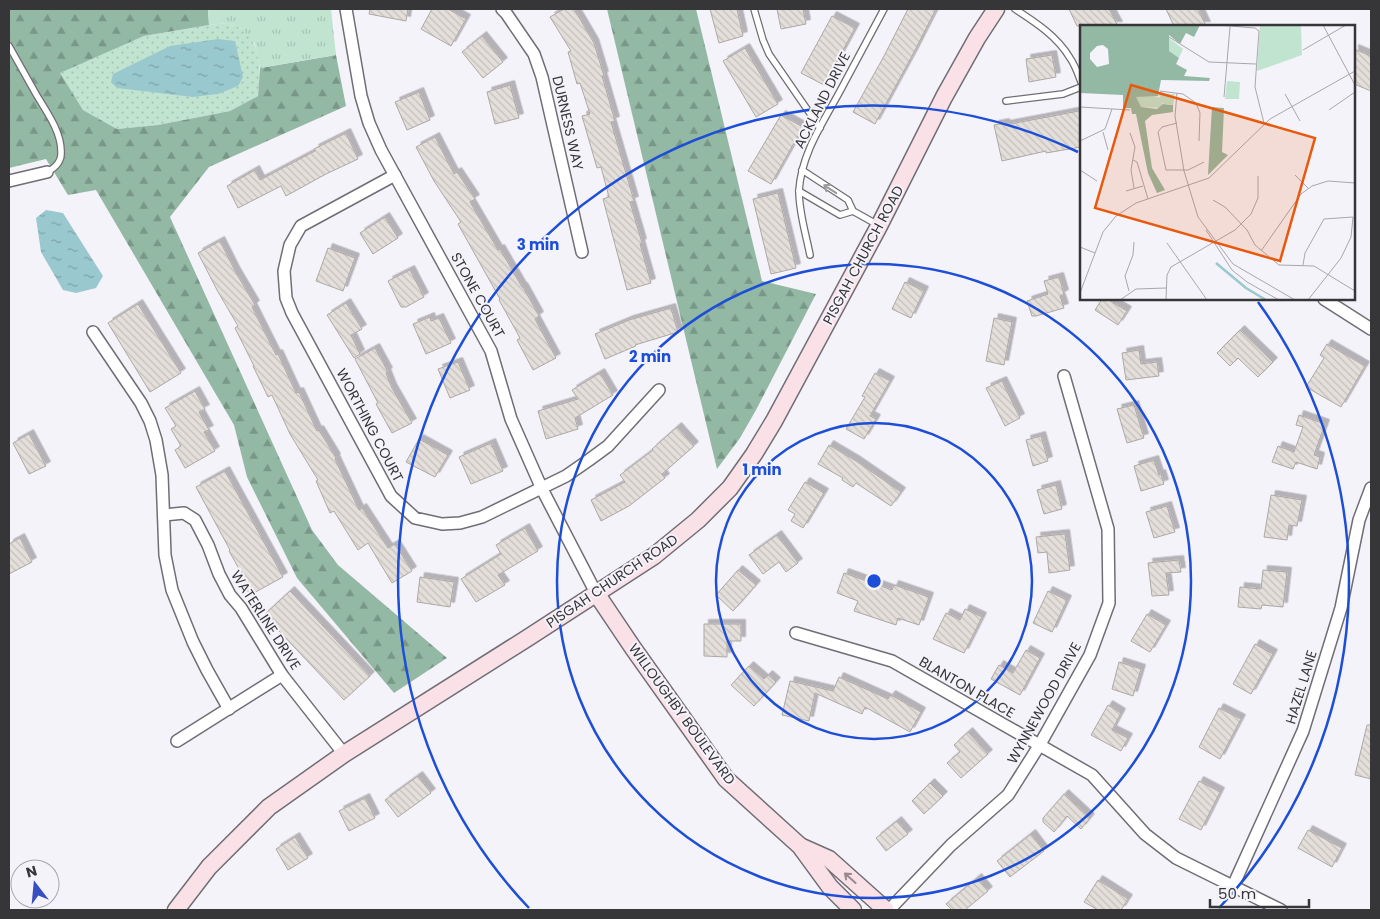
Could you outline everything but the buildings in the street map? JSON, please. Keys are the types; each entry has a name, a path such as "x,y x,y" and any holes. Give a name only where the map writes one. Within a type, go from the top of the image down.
{"main road":[{"name":"PISGAH CHURCH ROAD","path":"176,910 209,867 269,807 344,754 526,640 654,556 698,520 730,488 754,454 774,420 879,226 944,97 977,38 996,9"},
{"name":"WILLOUGHBY BOULEVARD","path":"596,593 638,656 726,779 800,846 830,887 854,910"},
{"name":"WILLOUGHBY BOULEVARD","path":"800,846 829,859 888,910"}],"street":[{"name":"STONE COURT","path":"346,9 361,96 369,123 381,150 491,351 511,419 542,489 596,593"},
{"name":"DURNESS WAY","path":"502,9 534,54 542,77 582,252"},
{"path":"9,181 47,172"},
{"name":"WORTHING COURT","path":"395,175 301,226 290,245 284,270 286,298 292,313 391,496 415,518 442,524 460,524 482,517 542,489 566,476 608,446 659,390"},
{"path":"1326,300 1371,329"},
{"path":"93,332 142,403 150,421 156,440 162,475 165,556 172,590 206,670 228,709"},
{"name":"WYNNEWOOD DRIVE","path":"888,910 951,845 1008,795 1039,746 1090,655 1109,603 1108,529 1064,376"},
{"name":"HAZEL LANE","path":"1233,886 1303,731 1341,608 1359,520 1371,488"},
{"name":"WATERLINE DRIVE","path":"164,516 184,513 195,520 230,595 241,608 282,675 344,754"},
{"name":"BLANTON PLACE","path":"796,633 892,661 1092,775 1145,834 1176,858 1281,910"},
{"path":"177,741 282,675"}],"lane":[{"path":"754,9 769,54 820,128"},
{"name":"ACKLAND DRIVE","path":"879,226 853,211 848,200 802,170 806,156 820,128 884,9"},
{"path":"1015,9 1056,40 1070,58 1080,80"},
{"path":"9,46 59,137 62,152 59,161 54,169 47,172"},
{"path":"1006,102 1063,94 1080,88"},
{"path":"802,170 800,209 810,255"},
{"path":"800,191 840,215 853,211"}],"green space":[{"path":"9,9 208,9 209,25 144,36 60,73 83,110 117,129 158,125 230,111 258,96 260,68 336,55 346,106 209,167 170,217 312,530 338,565 447,658 394,693 297,578 247,477 234,425 96,190 68,195 46,159 9,168"},
{"path":"208,9 331,9 336,55 260,68 255,44 241,28 227,23 209,25"},
{"path":"607,9 696,9 762,281 816,294 756,410 740,438 717,469"},
{"path":"227,23 240,28 249,36 254,43 259,60 258,96 230,111 158,125 117,129 83,110 59,73 144,36"}],"water":[{"path":"218,39 235,41 243,77 238,86 218,94 193,97 117,88 111,82 113,74 170,46"},
{"path":"46,210 63,213 103,276 96,288 76,293 63,290 41,252 36,218"}]}
